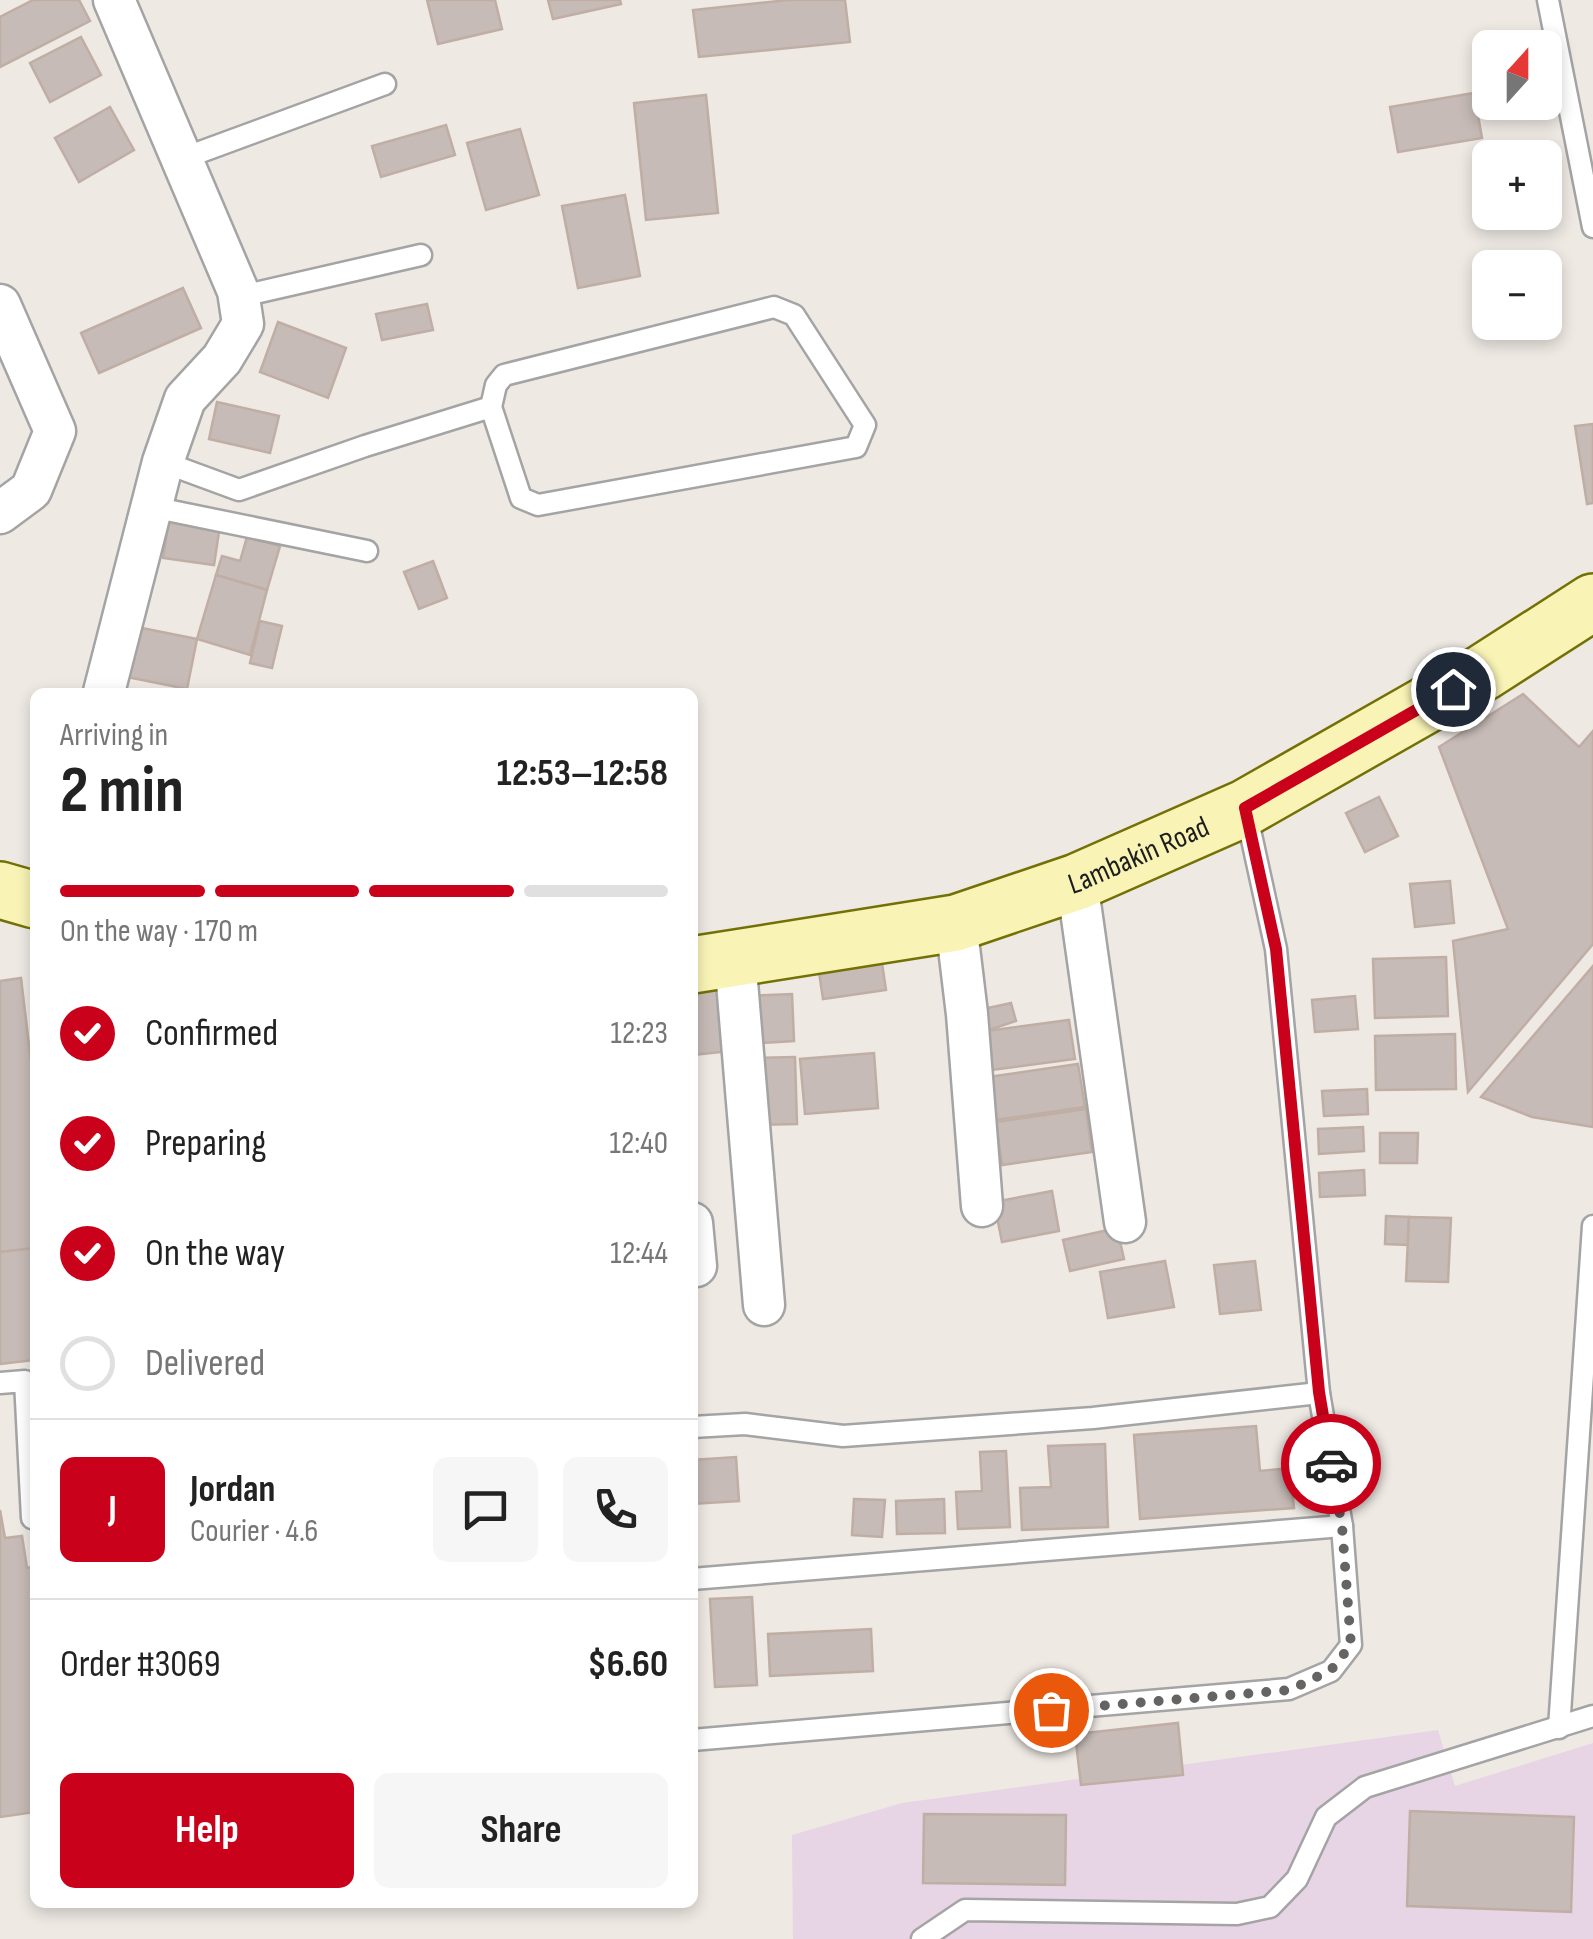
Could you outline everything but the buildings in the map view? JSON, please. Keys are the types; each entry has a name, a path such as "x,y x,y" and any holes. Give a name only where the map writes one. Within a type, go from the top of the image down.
{"main road":[{"name":"Lambakin Road","path":"714,961 956,923 1077,882 1245,808 1484,672 1593,602"},
{"path":"0,890 30,899"}],"street":[{"path":"105,688 164,462 185,399 222,359 242,324 238,292 114,0"},
{"path":"0,513 31,490 55,431 2,317"},
{"path":"1077,882 1125,1222"},
{"path":"956,923 968,1014 982,1206"},
{"path":"714,961 764,1305"}],"lane":[{"path":"1548,0 1593,227"},
{"path":"184,158 385,84"},
{"path":"238,292 255,293 421,255"},
{"path":"774,307 794,315 865,424 856,447 538,505 521,498 491,407 496,386 504,375 774,307"},
{"path":"164,462 238,490 491,407"},
{"path":"152,507 367,550"},
{"path":"698,1739 1290,1690 1331,1670 1351,1645 1342,1526 1319,1392 1276,949 1245,808"},
{"path":"1559,1728 1593,1226"},
{"path":"0,1382 24,1381 30,1484"},
{"path":"698,1428 745,1424 843,1436 1113,1416 1319,1392"},
{"path":"698,1579 1342,1526"},
{"path":"922,1939 965,1910 1236,1914 1270,1908 1297,1879 1326,1816 1366,1786 1593,1716"}],"shaded area":[{"path":"1438,1730 1455,1786 1593,1743 1593,1939 793,1939 792,1835 902,1803"}],"way so far":[{"path":"1051,1710 1290,1690 1331,1670 1351,1645 1342,1526 1331,1464"}],"route":[{"path":"1331,1464 1319,1392 1276,949 1245,808 1453,689"}]}
